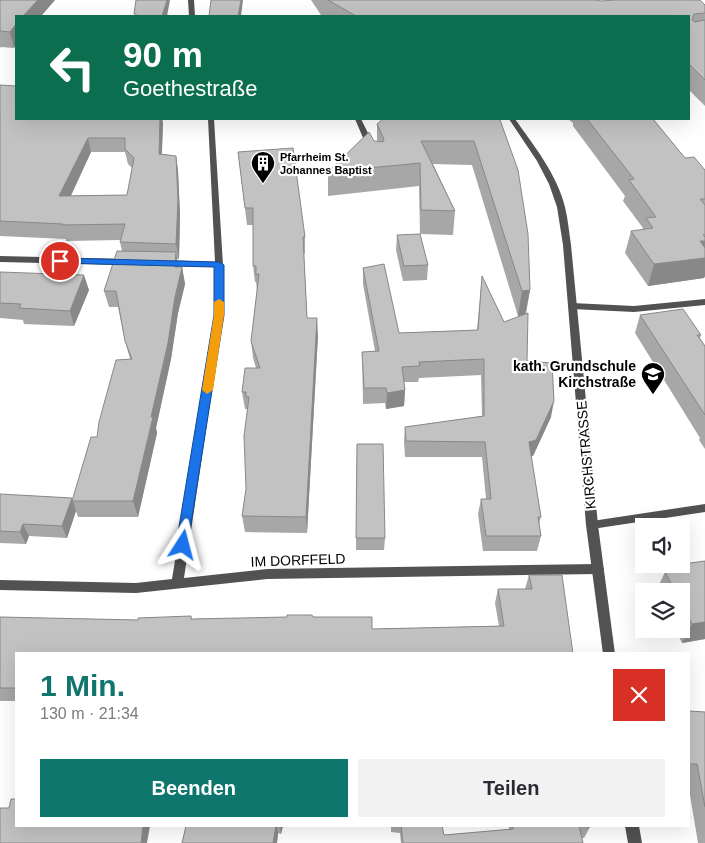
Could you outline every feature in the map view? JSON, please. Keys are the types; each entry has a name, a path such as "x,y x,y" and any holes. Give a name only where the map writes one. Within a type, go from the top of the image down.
{"street":[{"path":"191,0 192,15"},
{"path":"177,584 219,315 219,265 211,120"},
{"path":"358,120 374,153"},
{"name":"KIRCHSTRASSE","path":"513,120 541,163 553,186 560,206 567,245 592,525 609,652"},
{"path":"0,259 139,263"},
{"path":"159,263 219,265"},
{"path":"572,306 634,309 705,302"},
{"path":"592,525 705,508"},
{"name":"IM DORFFELD","path":"0,585 136,588 267,574 598,569"},
{"path":"632,827 635,843"}],"building":[{"path":"0,0 38,0 24,15 15,15 15,25 10,32 0,31"},
{"path":"136,0 167,0 162,15 134,14"},
{"path":"211,0 241,0 238,15 209,15"},
{"path":"328,0 700,0 705,5 705,13 694,14 692,20 695,22 705,20 705,80 690,65 690,15 354,15"},
{"path":"0,85 15,86 15,120 160,120 159,154 176,156 178,200 176,244 120,242 125,224 0,221","holes":["88,138 125,138 125,149 134,158 127,195 59,196"]},
{"path":"382,120 500,120 518,170 528,234 530,290 522,291 474,141 421,141 455,211 421,210 420,163 328,172 369,132 374,141 383,142 384,139 377,124"},
{"path":"588,120 654,120 685,158 694,157 705,170 705,199 700,199 705,205 705,235 703,235 705,241 700,241 705,248 705,258 654,264 631,231 653,228 646,218 656,217 629,180 634,179"},
{"path":"293,148 305,237 303,237 307,318 317,318 306,517 242,516 246,489 244,436 249,397 246,397 246,392 242,392 245,368 260,368 251,341 259,274 256,275 256,266 253,266 253,208 245,208 238,152"},
{"path":"420,234 428,265 404,266 397,235"},
{"path":"117,251 176,252 175,267 182,267 168,343 151,417 153,417 133,501 72,501 91,437 97,437 99,422 116,360 132,359 125,341 116,291 104,291"},
{"path":"384,264 399,333 478,330 482,276 504,322 528,313 527,361 552,363 554,401 536,440 529,442 541,517 538,517 541,536 486,536 481,499 491,499 485,442 406,441 405,427 484,416 484,359 419,362 420,366 402,367 405,390 387,393 386,388 364,388 362,352 379,351 363,268"},
{"path":"0,272 84,275 70,311 19,308 21,304 0,303"},
{"path":"683,309 701,335 697,335 705,346 705,415 640,315"},
{"path":"357,444 383,444 385,538 356,538"},
{"path":"0,494 72,498 62,526 23,524 20,532 0,531"},
{"path":"705,561 705,622 692,624 690,620 690,583 671,583 666,573 690,573 690,563"},
{"path":"529,575 562,575 573,652 15,652 15,688 0,688 0,617 138,620 138,618 191,616 191,619 312,615 313,617 372,617 372,629 504,626 498,589 532,589"},
{"path":"690,711 705,712 705,807 697,764 690,764"},
{"path":"11,799 15,799 15,827 143,827 141,843 0,843 0,808 9,808"},
{"path":"186,827 276,827 273,843 182,843"},
{"path":"401,827 442,827 444,835 513,829 513,827 579,827 583,843 403,843"}],"slow traffic":[{"path":"207,390 219,315 219,302"}],"place":[{"name":"Pfarrheim St. Johannes Baptist","path":"263,184"},
{"name":"kath. Grundschule Kirchstraße","path":"653,395"}],"route":[{"path":"60,261 219,265 219,315 183,545"}]}
